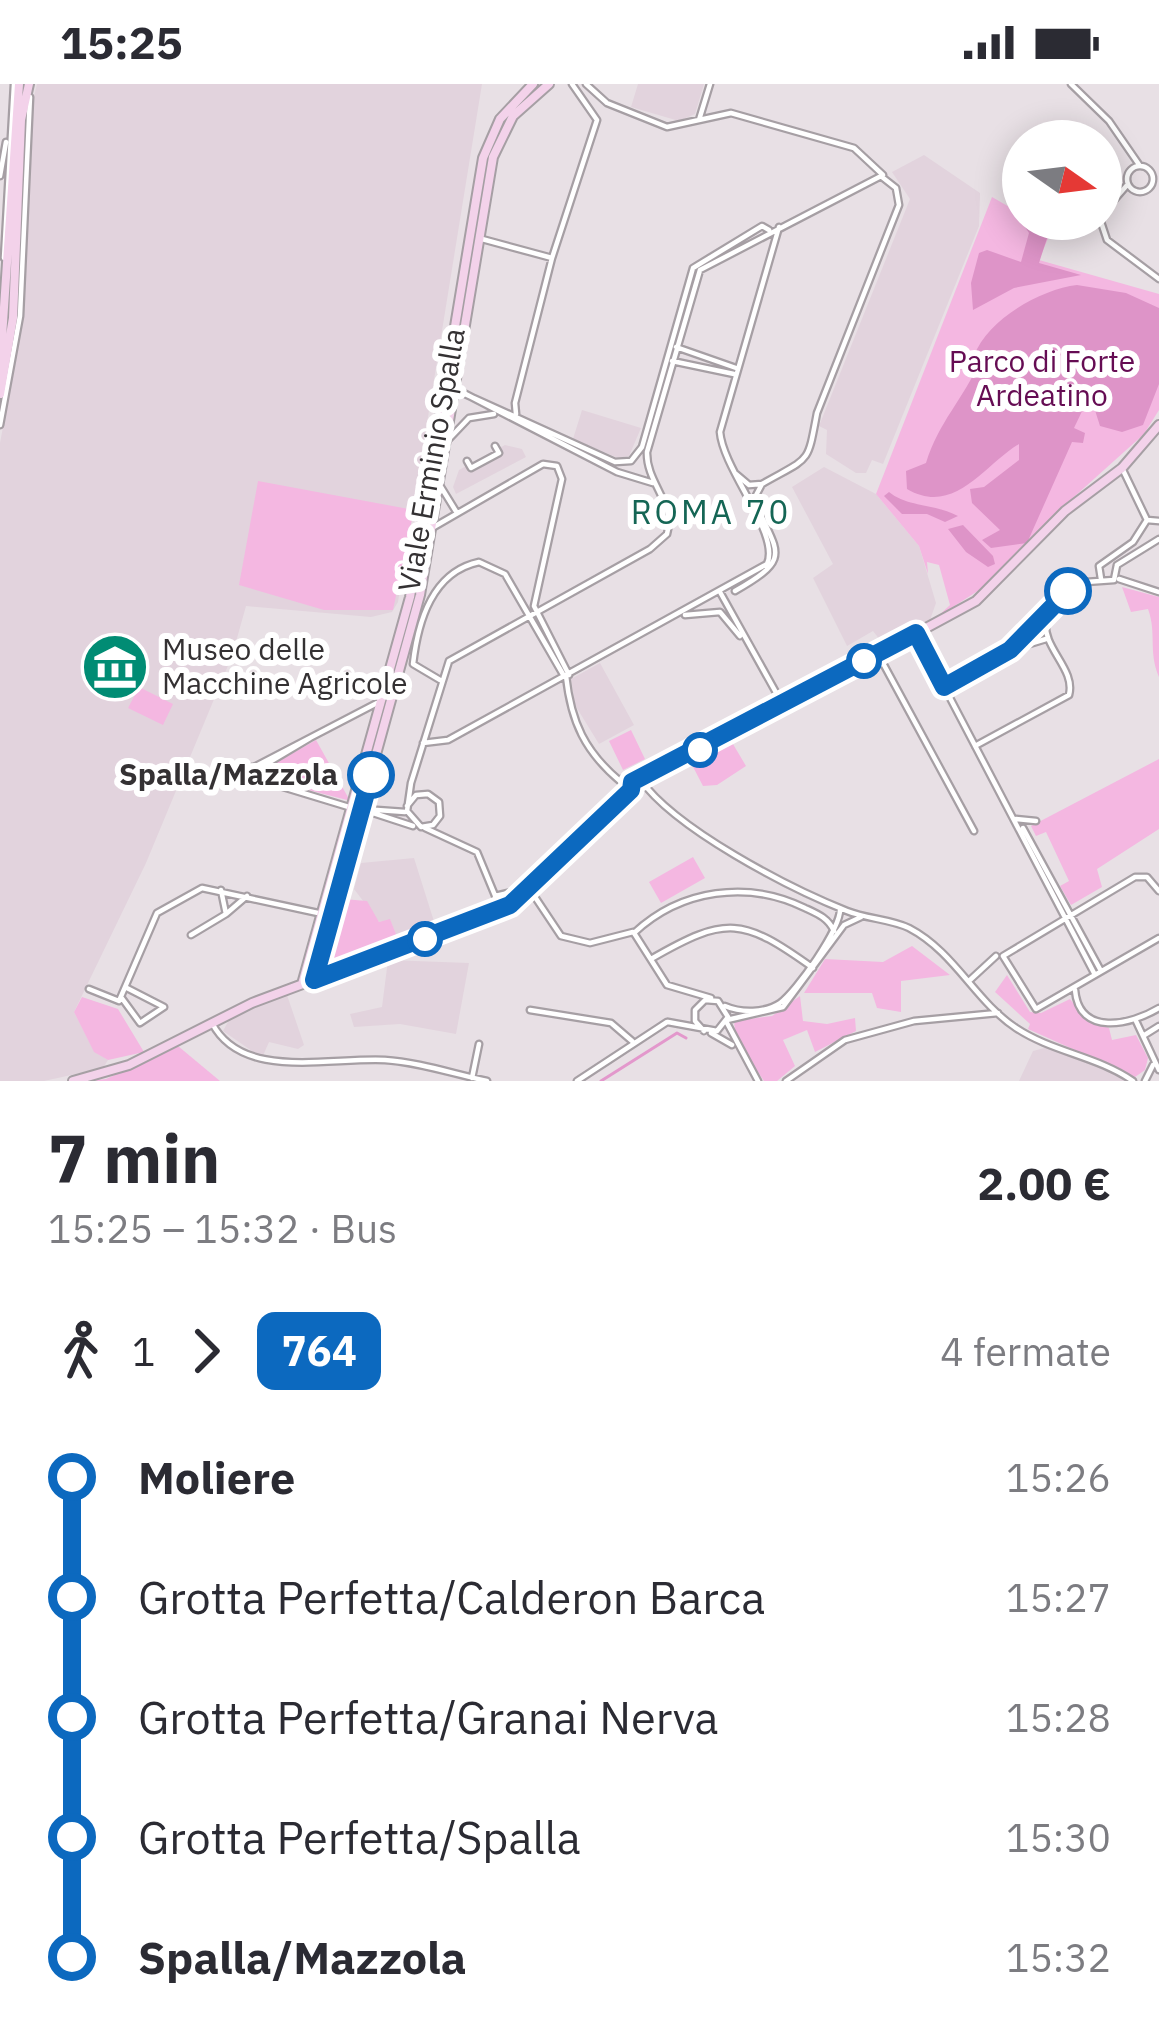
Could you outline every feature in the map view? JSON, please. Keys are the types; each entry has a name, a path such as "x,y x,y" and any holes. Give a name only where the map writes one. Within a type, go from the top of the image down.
{"main road":[{"path":"0,367 16,84"},
{"path":"0,394 12,327 8,255 22,115 31,84"},
{"name":"Viale Erminio Spalla","path":"386,697 450,386 491,136 532,84"},
{"name":"Viale Erminio Spalla","path":"474,239 499,140 518,111 549,84"},
{"name":"Viale Erminio Spalla","path":"302,984 327,915 432,527 450,386"},
{"path":"73,1081 129,1065 212,1022 302,984 501,910 529,888 622,787 631,790 636,781 987,593 1059,517 1122,468 1159,424"},
{"name":"Viale Erminio Spalla","path":"314,980 327,915"}],"street":[{"path":"0,176 16,84"},
{"path":"516,414 514,403 552,258 597,118 572,84"},
{"path":"699,121 710,84"},
{"path":"1071,84 1106,118 1140,166 1153,174 1151,187 1140,193 1127,184"},
{"path":"588,85 607,103 663,125 723,113 854,148 874,173"},
{"path":"0,323 8,255 9,125"},
{"path":"1122,190 1130,170 1140,166"},
{"path":"423,743 448,740 766,566 771,554 754,496 762,484 802,461 814,447 817,413 899,205 896,188 882,170 874,173 779,227 715,256"},
{"path":"416,826 407,809 416,767 440,680 454,656 663,540 670,518 646,458 682,313 698,273 715,256 762,226 770,230"},
{"path":"735,591 769,571 776,559 776,543 730,468 720,432 779,227"},
{"path":"754,238 771,243"},
{"path":"474,239 552,258"},
{"path":"1107,240 1159,279"},
{"path":"0,425 17,343 8,255"},
{"path":"598,458 618,463 640,452 672,361 682,313"},
{"path":"676,347 735,371"},
{"path":"672,361 735,371"},
{"path":"450,386 516,414 572,446"},
{"path":"450,386 500,414 653,483"},
{"path":"446,444 469,418 500,414"},
{"path":"468,466 499,449"},
{"path":"432,527 543,464 554,464 562,479 533,610"},
{"path":"730,468 747,483 762,484"},
{"path":"1122,468 1147,520"},
{"path":"439,484 457,513"},
{"path":"1147,520 1159,521"},
{"path":"1101,579 1098,568 1141,532 1147,520"},
{"path":"1104,561 1117,565 1156,541 1141,532"},
{"path":"436,586 475,562 501,570 533,610 567,676 579,734 622,787"},
{"path":"1117,565 1117,578"},
{"path":"437,572 413,664 440,680"},
{"path":"944,687 1010,650 1086,582 1117,578 1159,592"},
{"path":"728,606 743,579"},
{"path":"975,746 1070,693 1070,680 1048,640 1046,621 1068,591"},
{"path":"720,592 783,705"},
{"path":"677,616 720,612 747,645"},
{"path":"916,633 1016,819 1035,843 1065,916 1098,974"},
{"path":"1010,650 1048,640"},
{"path":"878,653 974,831"},
{"path":"386,697 246,770 244,780 251,785 260,780 447,837 478,854 501,910"},
{"path":"416,767 415,786 439,802 439,819 447,837"},
{"path":"256,768 260,780"},
{"path":"636,781 668,812 743,860 840,908 913,930 970,980 998,1013 1024,1032 1133,1081"},
{"path":"357,808 407,809 425,794"},
{"path":"425,828 439,819"},
{"path":"1016,819 1036,821"},
{"path":"1159,892 1147,877 1135,877 1005,951 1004,961 1032,1008 1076,990 1159,938"},
{"path":"495,896 529,888 561,936 592,943 634,933 692,899 739,890 786,899 826,919 834,931"},
{"path":"89,989 119,1001 157,913 196,890 221,890 327,915"},
{"path":"221,890 226,914"},
{"path":"191,935 238,908 247,896"},
{"path":"221,905 238,908"},
{"path":"820,955 840,908"},
{"path":"707,1032 727,1020 783,1007 846,922 863,917"},
{"path":"651,959 702,930 755,929 811,967"},
{"path":"634,933 667,986 744,1011 776,1005 811,967"},
{"path":"970,980 996,956"},
{"path":"121,997 140,1023 164,1007 125,987"},
{"path":"1076,990 1079,1006 1097,1022 1134,1022 1159,1008"},
{"path":"681,991 707,1032"},
{"path":"577,1081 632,1042 713,999"},
{"path":"725,1006 738,1051 758,1081"},
{"path":"530,1010 611,1023 632,1042"},
{"path":"787,1081 845,1040 914,1021 998,1013"},
{"path":"212,1022 232,1047 269,1066 382,1060 487,1081"},
{"path":"668,1022 707,1032 738,1051"},
{"path":"1134,1022 1159,1070"},
{"path":"1143,1036 1159,1026"},
{"path":"472,1078 479,1045"},
{"path":"1145,1081 1154,1060"}],"shaded area":[{"path":"37,84 482,84 398,602 392,612 371,617 246,606 232,656 146,863 74,1012 94,1051 108,1060 103,1068 44,1081 0,1081 0,443 24,314 30,112"},
{"path":"638,84 704,84 695,114 679,121 631,107"},
{"path":"924,155 980,193 979,226 883,464 872,460 866,473 856,473 826,454 827,430 819,426 910,199 892,172"},
{"path":"582,410 641,428 629,456 618,458 573,439"},
{"path":"505,445 522,449 526,457 456,494 453,487 459,470"},
{"path":"824,467 876,494 919,546 936,603 930,620 884,645 873,631 847,646 813,578 833,564 792,487"},
{"path":"600,663 634,725 599,744 575,705 571,679"},
{"path":"414,858 437,931 400,944 390,920 379,922 354,889 361,863"},
{"path":"388,960 469,963 456,1034 400,1024 354,1027 350,1014 382,1007"},
{"path":"287,995 304,1045 298,1049 269,1042 262,1058 223,1031 230,1018"},
{"path":"1052,1046 1101,1064 1128,1081 1019,1081 1033,1051"}],"green space":[{"name":"Parco di Forte Ardeatino","path":"992,197 1002,203 1002,240 1047,240 1039,260 1159,294 1159,410 1144,434 1055,514 990,583 936,618 950,605 939,565 927,562 928,574 919,546 876,494"},
{"path":"1027,240 1046,240 1039,263 1081,275 1014,288 973,310 971,283 979,253 987,250 1021,262"},
{"path":"1077,285 1126,293 1159,308 1159,384 1143,425 1122,432 1100,426 1093,404 1085,405 1074,428 1085,433 1083,443 1072,442 1027,543 991,548 982,540 1000,530 972,503 970,489 984,487 1019,460 1019,444 968,484 940,497 907,489 906,471 926,463 937,435 974,374 980,361 974,356 991,330 1032,300"},
{"path":"258,481 414,510 393,610 324,610 239,585"},
{"path":"889,492 958,516 945,522 927,514 902,514 884,496"},
{"path":"963,525 995,564 988,567 966,552 948,529"},
{"path":"1122,587 1159,597 1159,677 1148,609 1131,612"},
{"path":"139,687 173,704 163,725 128,708"},
{"path":"631,730 645,759 623,770 609,741"},
{"path":"730,739 746,766 717,785 703,786 690,761"},
{"path":"316,740 349,799 266,779 270,766"},
{"path":"1159,759 1159,829 1097,869 1102,887 1071,905 1060,886 1069,881 1046,832 1036,836 1031,826"},
{"path":"693,857 705,878 661,903 649,882"},
{"path":"343,899 367,901 379,922 390,919 400,944 325,971"},
{"path":"912,946 950,975 901,981 901,1012 877,1008 872,993 804,993 825,959 883,962"},
{"path":"1007,975 1030,1012 1041,1013 1070,999 1087,1021 1109,1028 1112,1040 1136,1035 1148,1058 1145,1070 1135,1077 1028,1029 1030,1024 995,992"},
{"path":"800,996 803,1021 827,1024 855,1018 856,1031 815,1052 807,1030 783,1040 795,1066 777,1081 764,1081 736,1040 734,1021 772,1016"},
{"path":"82,997 118,1009 144,1052 108,1060 94,1052 74,1012"},
{"path":"178,1046 220,1081 90,1081 106,1079"}],"waterway":[{"path":"601,1081 677,1033 686,1038"}],"bus line":[{"name":"764","path":"371,775 314,980 504,909 631,790 632,782 678,762 916,633 944,687 1010,650 1068,591"}],"place":[{"name":"Museo delle Macchine Agricole","path":"115,667"},
{"name":"Spalla/Mazzola","path":"371,775"}],"district":[{"name":"ROMA 70","path":"711,512"}]}
